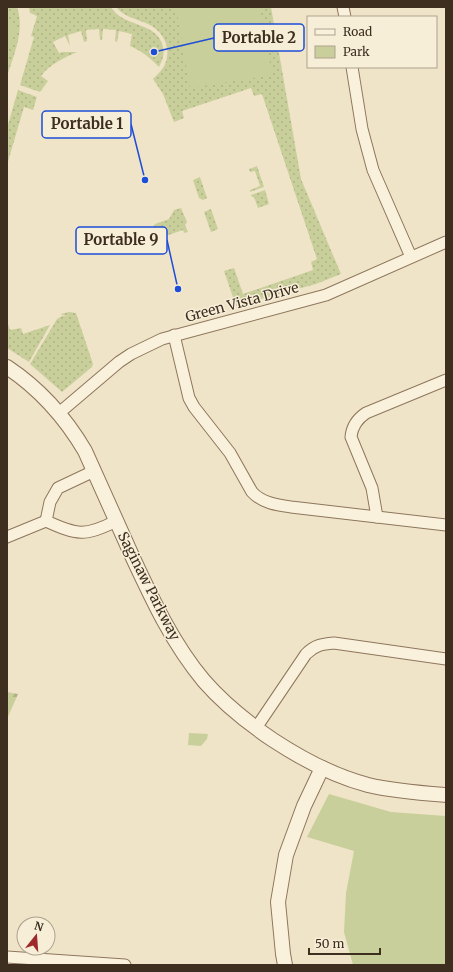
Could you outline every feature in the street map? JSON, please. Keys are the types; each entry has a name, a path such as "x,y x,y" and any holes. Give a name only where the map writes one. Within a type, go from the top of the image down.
{"street":[{"path":"352,68 362,129 373,170 411,257"},
{"name":"Green Vista Drive","path":"59,413 119,362 131,354 174,336 326,295 446,242"},
{"path":"174,336 189,398 194,407 222,441 257,498 273,504 446,525"},
{"name":"Saginaw Parkway","path":"7,367 28,383 59,413 73,431 85,451 116,521 164,622 204,681 230,707 283,747 322,768 368,785 405,792 446,795"},
{"path":"377,517 372,488 351,437 355,423 358,418 366,412 446,380"},
{"path":"46,522 50,502 58,488 94,471"},
{"path":"7,537 46,522 68,531 84,533 102,528 116,521"},
{"path":"256,728 306,654 313,647 322,644 334,643 446,659"},
{"path":"285,965 282,954 278,902 286,855 304,806 322,768"},
{"path":"7,957 125,965"}],"green space":[{"path":"7,7 17,7 20,25 18,42 7,77"},
{"path":"29,7 111,7 116,14 148,28 160,39 164,50 159,67 146,55 130,46 132,34 119,31 117,42 115,41 116,30 103,29 102,40 100,40 99,29 86,30 87,41 84,42 81,31 68,35 70,46 65,36 53,42 59,53 77,52 49,68 41,76 48,81 40,92 20,85 34,37 31,36 37,16 30,13"},
{"path":"116,7 271,7 301,179 341,274 316,284 236,306 224,271 234,268 243,294 313,270 311,262 317,259 262,94 254,96 251,88 182,111 184,118 174,122 163,94 153,79 163,68 166,62 167,49 163,37 154,27 127,15"},
{"path":"176,7 260,7 272,75 190,88"},
{"path":"7,24 16,27 7,55"},
{"path":"18,90 37,97 33,110 24,107 7,165 7,128"},
{"path":"257,166 264,187 250,192 250,190 260,186 255,171 250,172 249,169"},
{"path":"200,177 207,198 203,200 199,198 193,180"},
{"path":"265,190 269,204 258,208 254,197 251,195"},
{"path":"181,208 187,222 185,225 188,232 184,233 183,230 154,240 151,232 155,224 169,219 174,210"},
{"path":"211,209 218,229 211,232 204,212"},
{"path":"69,312 76,313 93,364 92,367 62,392 30,364 57,319 62,316 69,316 61,314"},
{"path":"7,321 10,330 21,328 23,334 50,325 29,362 7,348"},
{"path":"7,692 18,694 7,719"},
{"path":"189,733 208,734 207,739 201,746 188,745"},
{"path":"329,794 391,812 446,816 446,965 353,965 344,932 346,893 354,851 307,837"}],"place":[{"name":"Portable 2","path":"154,52"},
{"name":"Portable 1","path":"145,180"},
{"name":"Portable 9","path":"178,289"}]}
